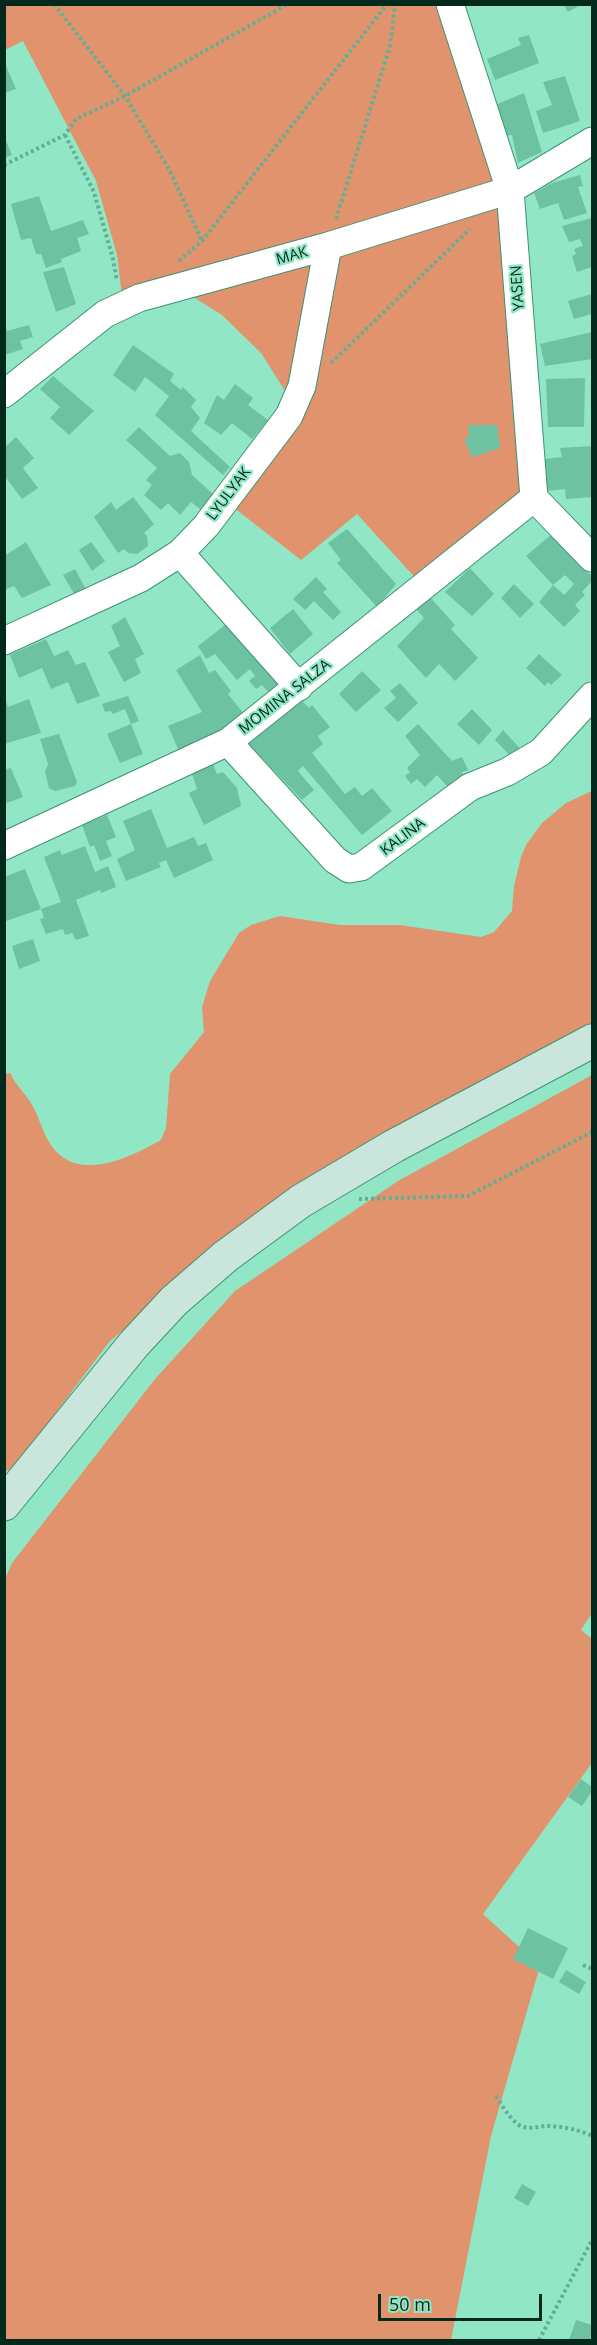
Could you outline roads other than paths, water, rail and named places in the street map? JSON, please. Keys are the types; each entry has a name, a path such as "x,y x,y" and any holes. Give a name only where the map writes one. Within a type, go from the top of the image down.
{"street":[{"name":"YASEN","path":"450,4 510,190 534,498"},
{"name":"МАК","path":"4,394 105,314 139,298 328,246 510,190 592,141"},
{"name":"LYULYAK","path":"4,641 141,578 180,553 206,526 289,416 302,386 328,246"},
{"path":"534,498 592,558"},
{"name":"MOMINA SALZA","path":"4,846 228,742 534,498"},
{"path":"180,553 299,687"},
{"name":"KALINA","path":"228,742 335,860 349,869 361,867 374,860 470,787 518,767 541,752 592,696"},
{"path":"4,1504 15,1484 134,1344 174,1301 226,1256 310,1196 394,1146 592,1041"}]}
